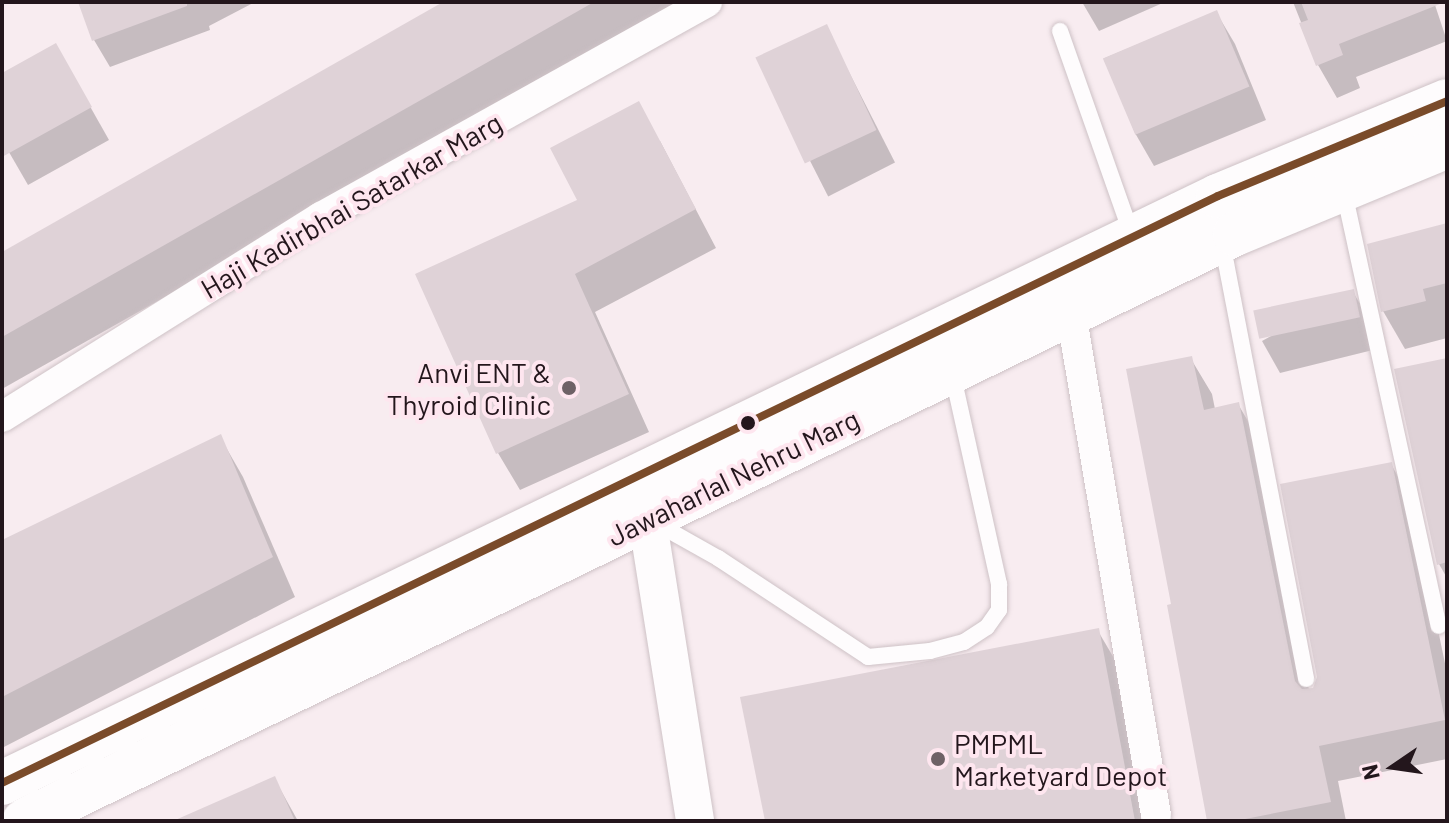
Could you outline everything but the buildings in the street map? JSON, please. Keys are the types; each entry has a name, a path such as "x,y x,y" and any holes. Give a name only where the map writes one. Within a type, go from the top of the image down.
{"main road":[{"name":"Jawaharlal Nehru Marg","path":"2,783 1218,196 1447,101"},
{"name":"Jawaharlal Nehru Marg","path":"24,821 1222,241 1447,146"}],"street":[{"name":"Haji Kadirbhai Satarkar Marg","path":"2,417 321,217 707,2"},
{"path":"1071,313 1156,815"},
{"path":"640,473 695,821"}],"lane":[{"path":"1060,31 1133,237"},
{"path":"1344,191 1439,626"},
{"path":"1222,241 1306,679"},
{"path":"647,518 718,558 868,657 930,651 964,642 987,627 999,610 999,584 952,371"}],"transit line":[{"path":"2,783 1218,196 1447,101"}],"place":[{"name":"Anvi ENT & Thyroid Clinic","path":"569,388"},
{"name":"PMPML Marketyard Depot","path":"938,759"}]}
